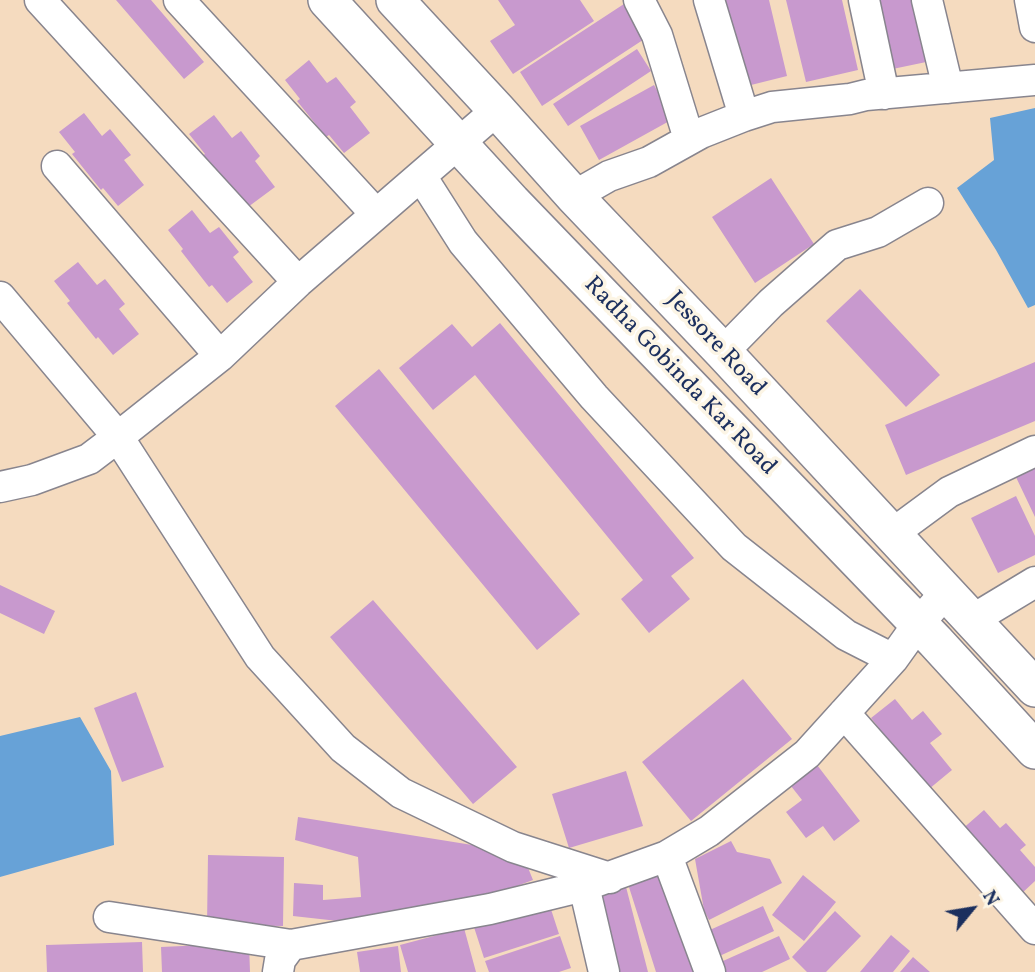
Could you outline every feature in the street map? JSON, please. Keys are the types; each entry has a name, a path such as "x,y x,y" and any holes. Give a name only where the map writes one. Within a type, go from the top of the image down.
{"main road":[{"name":"Radha Gobinda Kar Road","path":"327,0 566,260 918,624 1035,750"},
{"name":"Jessore Road","path":"395,0 574,197 723,352 1035,688"}],"street":[{"path":"40,0 299,282"},
{"path":"179,0 376,214"},
{"path":"639,0 657,35 690,139"},
{"path":"709,0 744,116"},
{"path":"864,0 884,94"},
{"path":"927,0 948,88"},
{"path":"1030,0 1035,27"},
{"path":"574,197 609,176 649,162 701,133 772,107 1035,80"},
{"path":"0,487 32,480 89,459 220,356 299,282 497,110"},
{"path":"57,166 220,356"},
{"path":"421,176 463,242 594,397 734,547 846,635 893,659"},
{"path":"723,352 771,303 837,246 878,232 928,203"},
{"path":"0,298 118,437 260,657 343,748 401,793 513,847 597,882"},
{"path":"891,534 949,492 1035,451"},
{"path":"972,620 1035,582"},
{"path":"109,917 291,945 490,909 597,882 667,856 709,831 807,754 893,659 918,624 946,592"},
{"path":"844,713 1035,929"},
{"path":"667,856 710,972"},
{"path":"597,882 604,972"},
{"path":"278,972 280,960 291,945"}],"water":[{"path":"1035,108 1035,305 1028,308 957,188 994,160 990,118"},
{"path":"80,717 111,771 114,845 0,877 0,736"}],"building":[{"path":"116,0 151,0 204,62 184,79"},
{"path":"498,0 580,0 594,21 513,74 490,41 515,25"},
{"path":"718,0 769,0 787,76 739,88"},
{"path":"786,0 842,0 858,70 806,82"},
{"path":"867,0 918,0 931,61 883,71"},
{"path":"627,2 649,36 542,106 520,72"},
{"path":"637,49 651,71 568,126 553,104"},
{"path":"309,60 327,83 336,77 356,102 350,107 370,133 344,153 329,135 326,137 297,101 300,99 285,80"},
{"path":"654,85 673,119 599,160 580,126"},
{"path":"84,113 102,136 110,129 131,155 124,160 144,185 118,206 103,188 101,190 72,154 75,152 59,132"},
{"path":"214,115 232,138 241,131 260,156 255,161 275,187 248,207 202,156 205,154 189,134"},
{"path":"771,178 814,244 755,283 712,217"},
{"path":"192,210 210,233 219,227 239,252 233,257 253,282 227,303 212,285 209,287 168,230"},
{"path":"78,262 97,285 105,279 125,304 119,309 139,334 113,355 98,337 96,339 67,303 70,301 54,281"},
{"path":"860,289 940,375 906,407 826,321"},
{"path":"500,323 694,558 671,576 690,599 649,633 621,599 643,580 475,375 433,410 399,368 452,324 472,347"},
{"path":"1035,362 1035,421 906,475 885,425"},
{"path":"379,369 580,614 537,650 335,406"},
{"path":"1035,463 1035,517 1014,473"},
{"path":"1016,496 1035,536 1035,555 998,573 971,518"},
{"path":"0,585 55,611 44,634 0,613"},
{"path":"373,600 517,767 473,804 330,637"},
{"path":"743,679 792,739 691,821 642,762"},
{"path":"136,692 164,767 122,782 94,708"},
{"path":"895,699 912,720 923,711 942,734 930,743 952,770 929,789 899,763 904,759 891,743 884,748 872,733 879,728 871,718"},
{"path":"814,761 860,821 834,841 823,826 806,838 786,812 802,800 787,781"},
{"path":"626,771 643,826 569,848 552,794"},
{"path":"984,810 1000,828 1006,823 1026,845 1020,850 1035,867 1035,881 1020,895 960,831"},
{"path":"298,817 522,853 533,880 498,893 356,923 293,916 294,883 323,885 323,900 361,897 358,857 295,840"},
{"path":"731,841 737,852 770,859 782,883 709,920 704,910 695,859"},
{"path":"208,855 284,857 283,926 207,925"},
{"path":"668,871 699,972 656,972 628,884"},
{"path":"803,875 836,902 804,941 772,915"},
{"path":"625,883 648,972 612,972 592,892"},
{"path":"547,897 559,934 484,958 472,921"},
{"path":"763,906 774,931 713,959 701,934"},
{"path":"835,911 861,936 826,972 807,972 792,957"},
{"path":"464,928 476,972 408,972 400,945"},
{"path":"891,935 910,951 893,972 860,972"},
{"path":"560,936 571,968 559,972 489,972 485,961"},
{"path":"779,936 790,959 762,972 718,972 714,965"},
{"path":"142,942 143,972 47,972 46,945"},
{"path":"249,943 250,972 162,972 161,947"},
{"path":"398,946 401,972 360,972 357,952"},
{"path":"913,957 930,972 900,972"}]}
